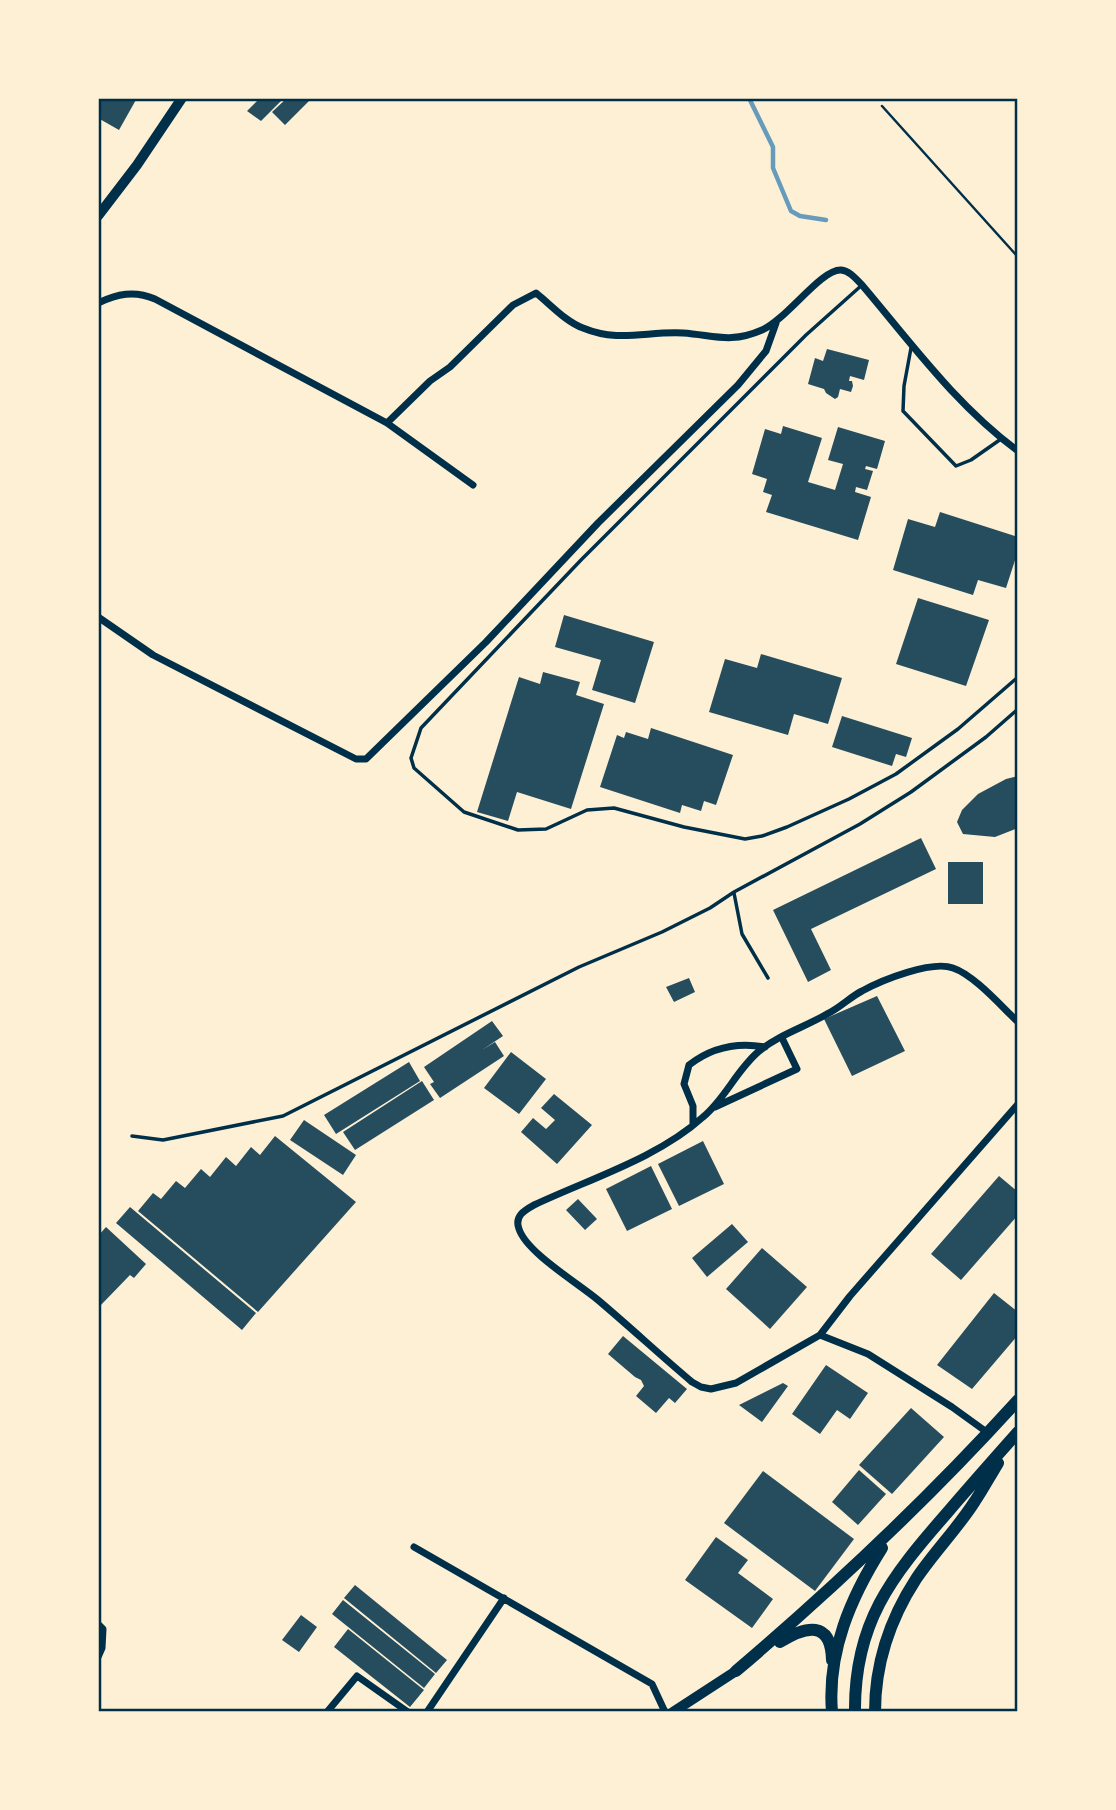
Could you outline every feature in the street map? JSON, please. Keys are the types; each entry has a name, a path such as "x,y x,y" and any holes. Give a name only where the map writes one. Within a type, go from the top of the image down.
{"highway":[{"path":"736,1671 801,1616 891,1533 1018,1400"},
{"path":"855,1712 855,1687 865,1636 883,1593 907,1559 1015,1436"},
{"path":"875,1712 880,1662 897,1614 916,1578 975,1502 1015,1436"},
{"path":"832,1673 853,1598 891,1533"},
{"path":"736,1671 792,1635 813,1629 823,1633 832,1654 832,1712"}],"street":[{"path":"98,216 137,165 182,98"},
{"path":"387,423 430,381 450,367 513,305 536,293 580,327 607,336 682,333 723,339 747,335 776,323 825,275 840,270 848,272 862,285 946,387 1001,439 1018,451"},
{"path":"98,303 114,295 130,293 144,294 155,299 387,423 472,485"},
{"path":"98,617 153,655 350,755 366,759 486,642 598,523 738,385 766,351 776,323"},
{"path":"1018,1022 966,974 945,965 917,969 862,990 829,1014 765,1047 740,1070 711,1109 675,1139 528,1208 518,1219 517,1225 521,1234 555,1267 701,1387 721,1388 736,1383 820,1335 850,1296 1018,1104"},
{"path":"711,1109 797,1069 782,1038"},
{"path":"693,1125 693,1106 684,1084 689,1065 716,1050 738,1043 765,1047"},
{"path":"820,1335 868,1354 988,1433"},
{"path":"414,1547 652,1684 665,1712"},
{"path":"427,1712 504,1598"},
{"path":"98,1624 103,1629 102,1648 98,1657"},
{"path":"673,1712 736,1671"},
{"path":"327,1712 357,1676 408,1712"}],"lane":[{"path":"862,285 806,335 581,559 421,728 411,758 414,768 464,812 518,830 546,829 587,810 614,808 694,830 744,839 787,827 858,795 896,774 958,729 1018,677"},
{"path":"912,346 904,386 903,411 956,467 1001,439"},
{"path":"132,1136 163,1140 290,1114 371,1070 579,967 690,919 734,892 860,824 911,792 986,737 1018,709"},
{"path":"734,892 743,934 768,978"}],"path":[{"path":"882,106 1018,257"}],"building":[{"path":"98,98 137,98 119,130 98,118"},
{"path":"260,98 284,98 261,121 247,111"},
{"path":"287,98 312,98 285,125 272,112"},
{"path":"827,349 869,360 864,380 850,376 849,381 852,381 853,386 851,392 840,389 835,399 824,389 808,384 815,358 823,361"},
{"path":"783,426 822,438 808,482 835,490 843,464 828,460 838,427 885,441 877,469 866,466 865,469 873,471 867,490 856,487 855,492 871,497 858,540 766,512 772,495 763,492 767,479 752,474 765,429 781,434"},
{"path":"940,512 1018,537 1018,551 1006,588 978,580 973,595 893,570 908,519 935,527"},
{"path":"918,598 989,620 966,686 896,664"},
{"path":"564,615 654,642 635,703 592,690 601,660 555,647"},
{"path":"761,654 842,678 828,724 794,714 788,735 709,712 725,659 757,668"},
{"path":"543,672 580,682 576,695 604,704 571,809 517,792 508,821 477,812 519,677 540,684"},
{"path":"842,716 912,738 906,757 896,754 892,766 832,747"},
{"path":"651,728 733,755 716,805 704,801 701,811 682,805 680,813 600,787 617,735 624,738 626,732 648,739"},
{"path":"1018,776 1018,828 995,837 963,834 957,822 962,810 978,794 1006,779"},
{"path":"921,838 936,869 811,929 831,970 808,982 773,910"},
{"path":"948,862 983,862 983,904 948,904"},
{"path":"689,978 695,992 674,1002 666,987"},
{"path":"877,996 905,1051 852,1076 824,1019"},
{"path":"492,1021 503,1036 482,1050 495,1042 504,1056 440,1098 430,1084 434,1082 424,1067"},
{"path":"511,1052 546,1079 519,1114 484,1088"},
{"path":"409,1062 420,1081 336,1134 324,1115"},
{"path":"422,1081 434,1100 355,1150 343,1132"},
{"path":"554,1094 592,1125 557,1164 521,1132 533,1118 546,1129 555,1120 541,1108"},
{"path":"304,1120 356,1155 343,1175 290,1140"},
{"path":"275,1136 356,1202 258,1312 138,1211 153,1193 161,1199 176,1181 185,1188 201,1169 210,1177 226,1157 236,1166 251,1147 260,1155"},
{"path":"703,1141 724,1184 679,1206 658,1164"},
{"path":"651,1166 672,1209 627,1231 606,1189"},
{"path":"999,1176 1018,1192 1018,1215 961,1280 931,1254"},
{"path":"578,1199 597,1219 585,1230 566,1210"},
{"path":"130,1207 256,1313 242,1330 116,1223"},
{"path":"732,1224 748,1242 707,1277 692,1258"},
{"path":"106,1227 146,1264 134,1278 130,1275 98,1308 98,1236"},
{"path":"762,1248 807,1287 770,1329 726,1289"},
{"path":"994,1293 1018,1312 1018,1335 972,1389 937,1365"},
{"path":"623,1336 687,1389 675,1403 669,1398 656,1413 636,1396 644,1386 641,1380 608,1354"},
{"path":"826,1365 868,1393 850,1419 837,1410 820,1434 792,1414"},
{"path":"783,1383 788,1386 762,1422 739,1405"},
{"path":"911,1408 944,1437 892,1494 859,1465"},
{"path":"859,1470 886,1494 858,1525 832,1502"},
{"path":"763,1471 854,1539 815,1591 724,1523"},
{"path":"716,1537 748,1560 738,1573 773,1599 752,1628 685,1580"},
{"path":"355,1585 447,1660 436,1673 344,1598"},
{"path":"343,1600 435,1674 424,1688 332,1614"},
{"path":"301,1615 317,1627 299,1652 282,1640"},
{"path":"348,1629 424,1690 410,1707 334,1647"}],"waterway":[{"path":"749,98 773,147 773,168 791,211 800,216 826,220"}]}
